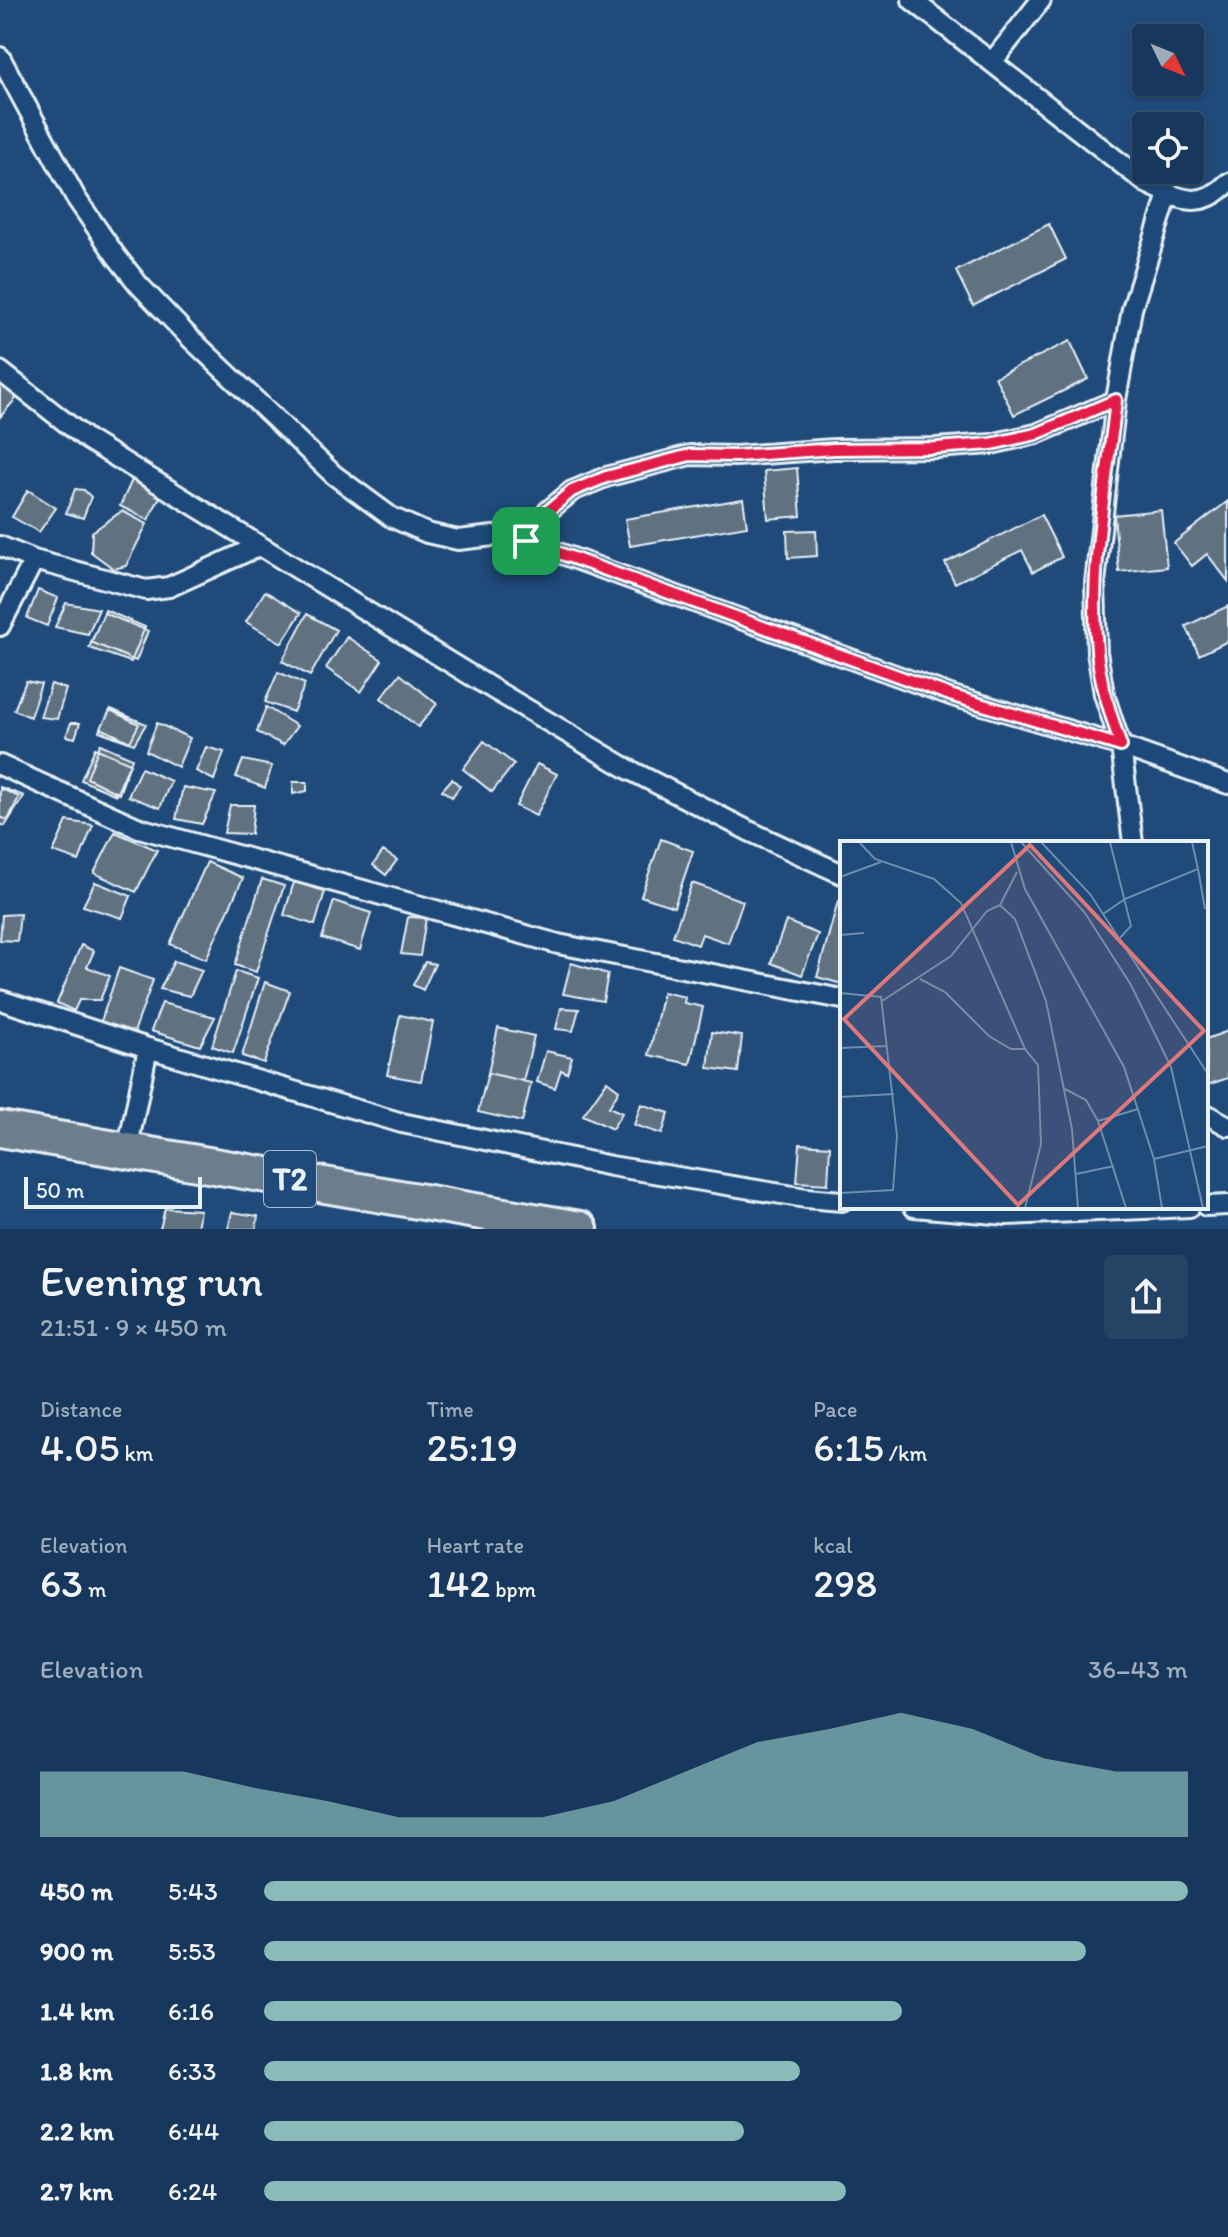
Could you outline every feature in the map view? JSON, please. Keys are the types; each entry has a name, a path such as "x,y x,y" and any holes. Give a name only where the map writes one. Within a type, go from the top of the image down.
{"highway":[{"name":"T2","path":"0,1129 580,1229"}],"street":[{"path":"912,0 1146,183 1182,201 1206,199 1228,183"},
{"path":"993,61 1041,0"},
{"path":"0,57 76,198 123,266 188,336 334,475 391,517 427,533 458,540 502,535 526,541 953,696 1121,746 1228,784"},
{"path":"1133,841 1121,746 1104,694 1097,652 1095,583 1116,400 1132,309 1168,194"},
{"path":"0,371 88,440 628,769 840,873"},
{"path":"526,541 548,511 572,491 606,477 676,458 991,444 1036,434 1116,400"},
{"path":"0,546 34,560 146,590 169,587 259,546"},
{"path":"0,626 34,560"},
{"path":"0,765 139,828 543,940 840,999"},
{"path":"0,1000 148,1048 402,1123 611,1166 840,1201"},
{"path":"127,1151 148,1048"},
{"path":"1208,1115 1228,1126"},
{"path":"1208,1206 1228,1205"},
{"path":"937,1209 1007,1215 1144,1209"}],"building":[{"path":"1049,224 1066,259 973,306 956,271"},
{"path":"1070,341 1088,379 1014,415 995,377"},
{"path":"0,378 20,394 0,417"},
{"path":"797,468 801,516 768,519 764,471"},
{"path":"132,480 160,497 148,520 120,506"},
{"path":"75,489 84,490 91,497 83,518 66,513"},
{"path":"28,490 56,508 39,532 12,517"},
{"path":"743,499 747,526 630,546 625,519"},
{"path":"1228,501 1228,581 1207,554 1192,566 1174,543"},
{"path":"1161,510 1167,567 1119,572 1114,515"},
{"path":"122,511 147,524 126,566 114,569 91,552 92,532"},
{"path":"1041,515 1062,557 1033,572 1022,550 955,583 945,563"},
{"path":"816,530 817,556 788,558 787,531"},
{"path":"38,590 58,598 47,626 27,618"},
{"path":"265,591 301,613 282,643 246,622"},
{"path":"66,603 99,609 88,634 55,627"},
{"path":"1228,606 1228,641 1199,655 1186,626"},
{"path":"105,610 145,627 131,662 89,648"},
{"path":"104,613 148,631 136,661 91,642"},
{"path":"307,614 336,630 310,676 282,661"},
{"path":"347,637 382,660 361,692 326,668"},
{"path":"278,672 305,684 293,712 265,702"},
{"path":"400,674 437,704 418,727 381,698"},
{"path":"26,681 41,684 30,717 14,710"},
{"path":"51,684 66,689 57,719 40,717"},
{"path":"266,707 297,726 283,745 257,732"},
{"path":"111,709 146,724 134,744 99,731"},
{"path":"110,710 139,724 130,742 101,728"},
{"path":"71,723 80,723 75,738 66,736"},
{"path":"157,723 190,738 178,767 146,751"},
{"path":"484,741 514,764 492,792 463,769"},
{"path":"100,744 132,758 119,794 87,778"},
{"path":"206,747 224,752 214,780 196,771"},
{"path":"95,748 130,763 116,795 81,780"},
{"path":"243,760 272,766 265,788 236,777"},
{"path":"537,764 557,774 536,816 516,806"},
{"path":"141,768 171,781 160,808 128,796"},
{"path":"452,779 460,786 452,797 442,790"},
{"path":"293,782 307,782 307,791 293,794"},
{"path":"0,787 24,796 5,826 0,824"},
{"path":"183,787 216,793 202,824 176,819"},
{"path":"0,788 19,797 8,820 0,817"},
{"path":"230,805 254,805 251,834 224,833"},
{"path":"67,821 93,825 79,861 53,852"},
{"path":"115,832 157,850 136,892 94,873"},
{"path":"661,839 693,851 674,907 641,896"},
{"path":"383,851 397,860 386,875 373,865"},
{"path":"207,862 243,878 206,959 170,944"},
{"path":"262,879 284,886 256,972 235,965"},
{"path":"95,882 131,896 122,918 83,906"},
{"path":"294,882 325,891 315,925 284,915"},
{"path":"692,883 743,901 728,943 702,934 698,945 673,936"},
{"path":"334,901 371,913 360,950 322,938"},
{"path":"838,901 840,902 840,983 817,977"},
{"path":"20,914 17,941 0,940 2,915"},
{"path":"408,917 426,918 420,956 401,954"},
{"path":"786,921 818,934 802,975 771,963"},
{"path":"81,945 94,951 87,967 110,976 100,1000 79,1000 74,1011 57,1003"},
{"path":"174,961 202,970 190,996 160,989"},
{"path":"425,962 435,964 423,990 413,985"},
{"path":"571,963 608,974 603,1001 563,994"},
{"path":"119,968 153,980 133,1035 100,1024"},
{"path":"236,971 258,978 233,1053 212,1046"},
{"path":"265,982 290,991 264,1063 242,1056"},
{"path":"663,992 685,997 684,1003 703,1007 690,1064 649,1055"},
{"path":"162,1003 215,1017 200,1046 151,1031"},
{"path":"561,1008 579,1009 573,1031 556,1029"},
{"path":"400,1015 433,1022 421,1081 387,1075"},
{"path":"498,1028 534,1036 523,1081 488,1073"},
{"path":"1228,1031 1228,1078 1208,1085 1208,1038"},
{"path":"712,1032 742,1036 738,1072 708,1068"},
{"path":"546,1051 572,1057 567,1073 561,1070 555,1088 537,1082"},
{"path":"488,1073 531,1083 522,1122 478,1112"},
{"path":"607,1081 619,1090 609,1107 622,1113 612,1129 583,1115"},
{"path":"641,1104 669,1113 662,1134 634,1125"},
{"path":"800,1144 830,1146 828,1184 797,1182"},
{"path":"165,1208 200,1210 197,1229 160,1229"},
{"path":"232,1212 258,1216 256,1229 228,1229"}],"route":[{"path":"1116,400 1095,583 1097,652 1104,694 1121,746 953,696 526,541 548,511 572,491 606,477 690,455 736,456 991,444 1036,434 1116,400"}]}
